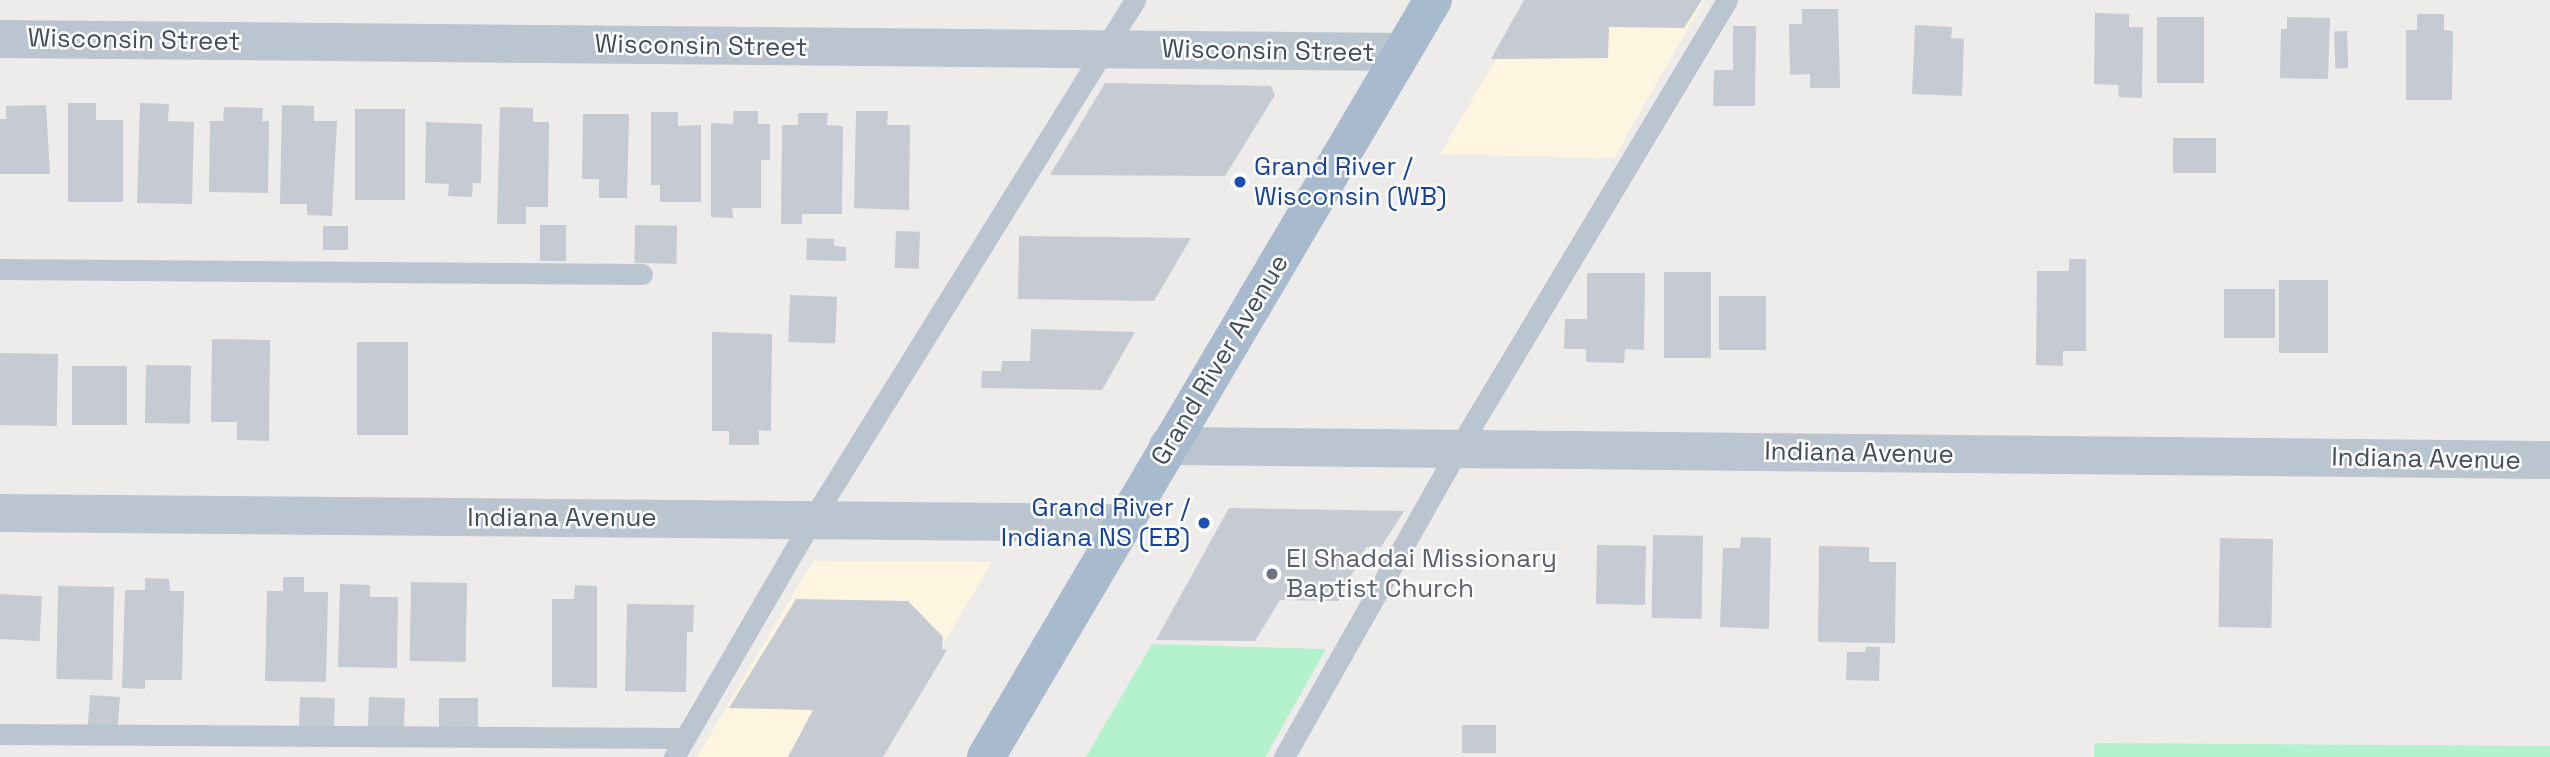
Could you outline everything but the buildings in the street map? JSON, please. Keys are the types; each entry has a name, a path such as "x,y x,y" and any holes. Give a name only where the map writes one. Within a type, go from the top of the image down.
{"main road":[{"name":"Grand River Avenue","path":"986,757 1433,0"}],"street":[{"name":"Wisconsin Street","path":"0,39 1402,52"},
{"name":"Indiana Avenue","path":"1168,446 2550,460"},
{"name":"Indiana Avenue","path":"0,513 1124,523"}],"lane":[{"path":"0,734 679,748 812,520 1135,0"},
{"path":"1284,757 1458,449 1727,0"},
{"path":"0,270 642,274"}],"shaded area":[{"path":"1531,0 1704,0 1614,158 1440,154"},
{"path":"813,561 992,562 876,757 697,757"}],"green space":[{"path":"1152,644 1326,649 1265,757 1086,757"},
{"path":"2094,743 2550,746 2550,757 2094,757"}],"place":[{"name":"Grand River / Wisconsin (WB)","path":"1240,182"},
{"name":"Grand River / Indiana NS (EB)","path":"1204,523"},
{"name":"El Shaddai Missionary Baptist Church","path":"1272,574"}]}
